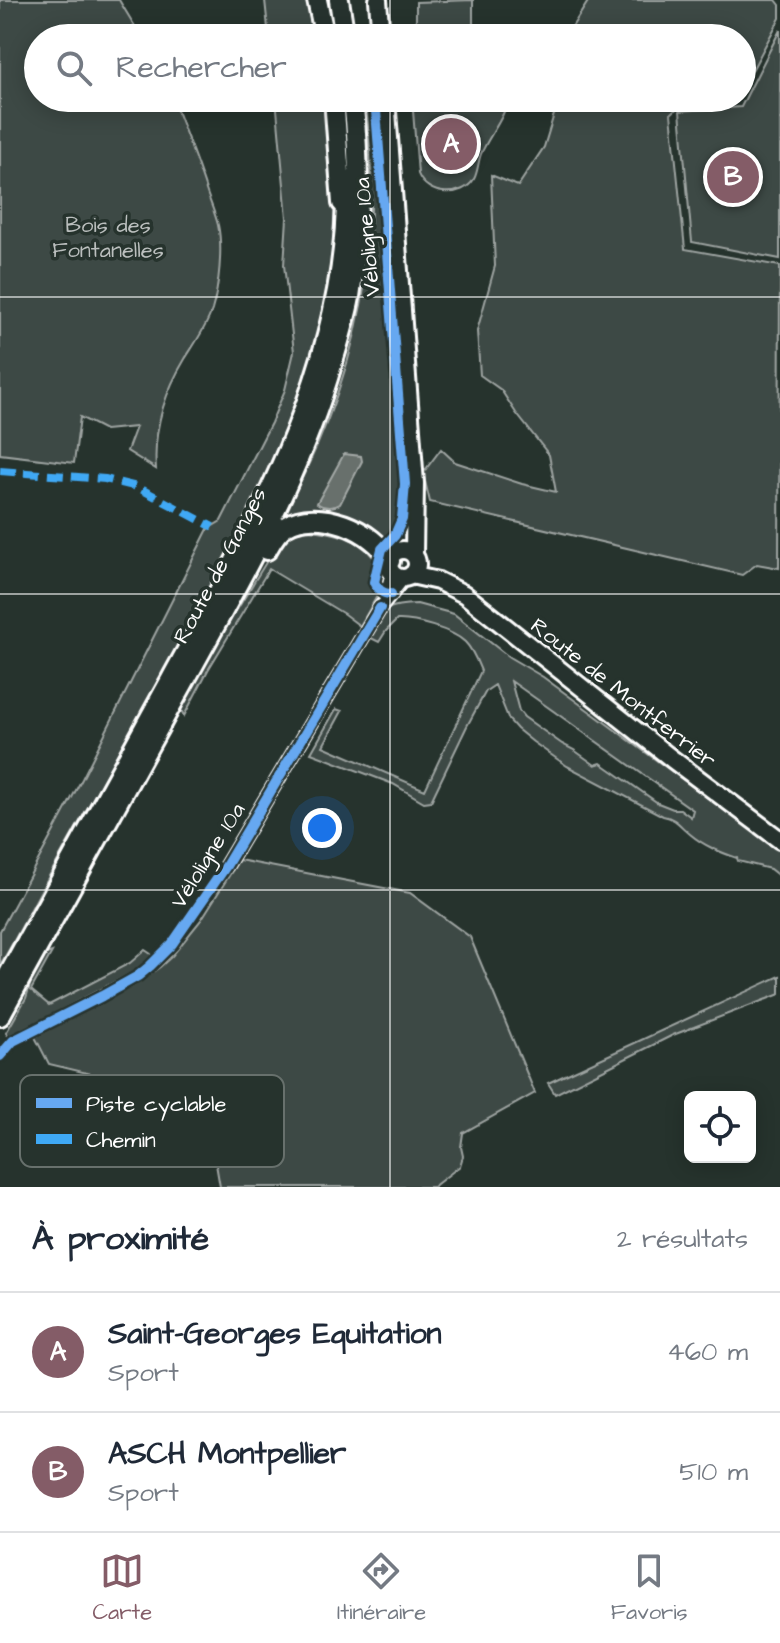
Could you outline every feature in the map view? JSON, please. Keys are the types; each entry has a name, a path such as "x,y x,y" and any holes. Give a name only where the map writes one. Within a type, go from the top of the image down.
{"main road":[{"path":"317,0 322,24"},
{"path":"327,0 331,24"},
{"path":"339,0 343,24"},
{"path":"335,112 345,220"},
{"name":"Route de Ganges","path":"0,990 237,558 286,454 310,393 335,297 345,220 342,112"},
{"name":"Route de Ganges","path":"0,1016 252,559 293,473 319,407 344,323 355,257 358,165 354,112"},
{"path":"146,751 283,528 308,519 349,525 363,532 404,565"}],"street":[{"path":"378,0 380,24"},
{"path":"387,112 415,483 415,517 404,565"},
{"name":"Route de Montferrier","path":"404,565 464,594 672,759 780,840"},
{"name":"Véloligne 10a","path":"226,866 404,565"}],"green space":[{"name":"Bois des Fontanelles","path":"0,0 119,0 134,24 24,24 24,112 177,112 219,234 218,279 212,310 166,398 156,440 156,469 127,451 136,427 105,430 80,417 74,463 0,454"},
{"path":"265,0 311,0 315,24 268,24"},
{"path":"473,0 473,24 416,24 416,2"},
{"path":"589,0 776,0 780,5 780,18 756,63 756,24 574,24"},
{"path":"780,30 780,259 692,242 680,112 756,112 756,77"},
{"path":"277,112 329,112 334,231 329,283 311,362 294,414 273,466 223,566 0,965 0,931 82,779 208,529 221,521 285,390 294,352 284,265 287,218"},
{"path":"366,112 372,112 391,383 403,491 396,524 382,543 361,526 277,526 328,419 355,334 368,254 370,149"},
{"path":"413,112 504,112 481,154 474,179 469,185 454,192 437,191 423,182 418,174"},
{"path":"555,112 673,112 685,249 780,266 779,568 757,564 742,575 430,502 423,473 441,449 455,462 556,492 549,455 501,390 480,375 477,331 495,266 491,175 518,186 544,147"},
{"path":"308,530 344,537 360,545 374,558 370,586 377,596 360,626 269,569 184,716 181,710 184,702 276,546 290,535"},
{"path":"417,604 454,614 509,657 543,677 780,851 780,877 770,869 738,861 718,851 671,819 567,766 509,720 495,685 486,691 431,801 424,802 393,784 311,753 336,709 342,711 323,746 425,790 481,671 465,642 433,626 397,620 379,642 369,637 386,610","holes":["511,681 693,810 691,817 680,809 658,803 601,763 595,765 562,744 519,711"]},
{"path":"239,860 410,893 470,937 535,1093 463,1133 460,1166 433,1187 220,1187 217,1167 284,1167 284,1075 95,1075 49,1064 35,1037 135,985 172,956 201,920"},
{"path":"145,950 154,956 135,971 9,1037 6,1033 46,954 52,952 31,990 49,1005 130,963"},
{"path":"780,976 780,994 673,1035 555,1094 548,1083"}],"shaded area":[{"path":"344,454 361,456 362,461 340,504 328,507 319,505 317,503"}],"waterway":[{"path":"382,563 384,579"}],"marked path":[{"path":"0,471 105,479 137,487 213,527"}],"cycle path":[{"path":"376,112 405,484 402,519 395,535 382,549 374,582 381,591 391,594"},
{"path":"0,1056 13,1041 138,976 172,944 226,866 380,608"}],"place":[{"name":"Saint-Georges Equitation","path":"451,144"},
{"name":"ASCH Montpellier","path":"733,177"}]}
